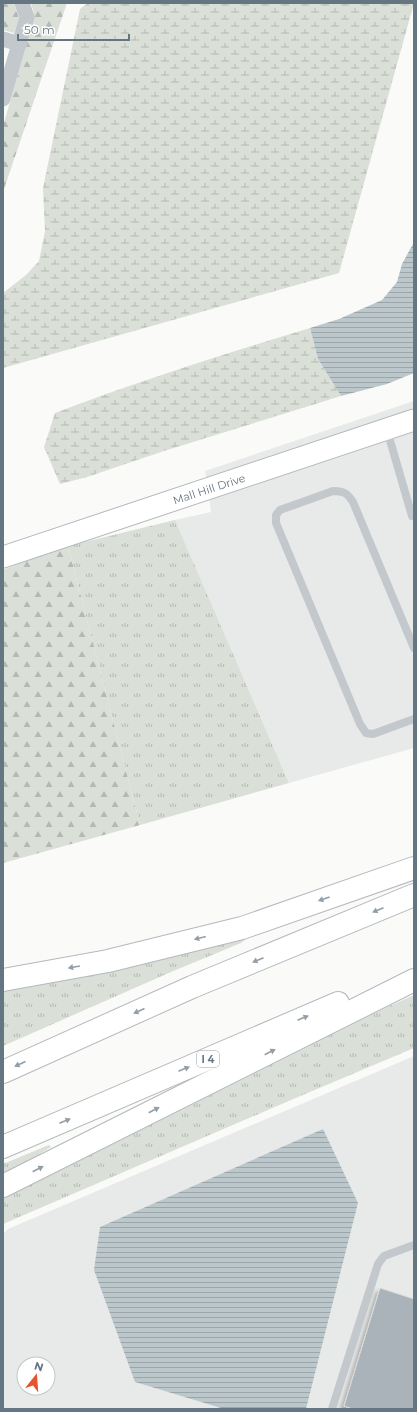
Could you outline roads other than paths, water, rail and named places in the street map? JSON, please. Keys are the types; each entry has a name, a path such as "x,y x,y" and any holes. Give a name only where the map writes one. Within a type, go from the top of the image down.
{"highway":[{"path":"3,980 108,961 242,928 414,868"},
{"path":"3,1072 192,987 414,895"},
{"name":"I 4","path":"3,1147 414,970"},
{"path":"3,1186 414,980"}],"street":[{"path":"3,99 27,17 22,3"},
{"path":"3,39 19,44"},
{"name":"Mall Hill Drive","path":"3,557 414,420"}],"lane":[{"path":"387,429 413,517"},
{"path":"414,648 353,502 348,494 342,491 333,491 280,510 276,515 276,523 360,724 366,733 373,734 414,719"},
{"path":"332,1409 378,1264 384,1256 414,1245"}]}
